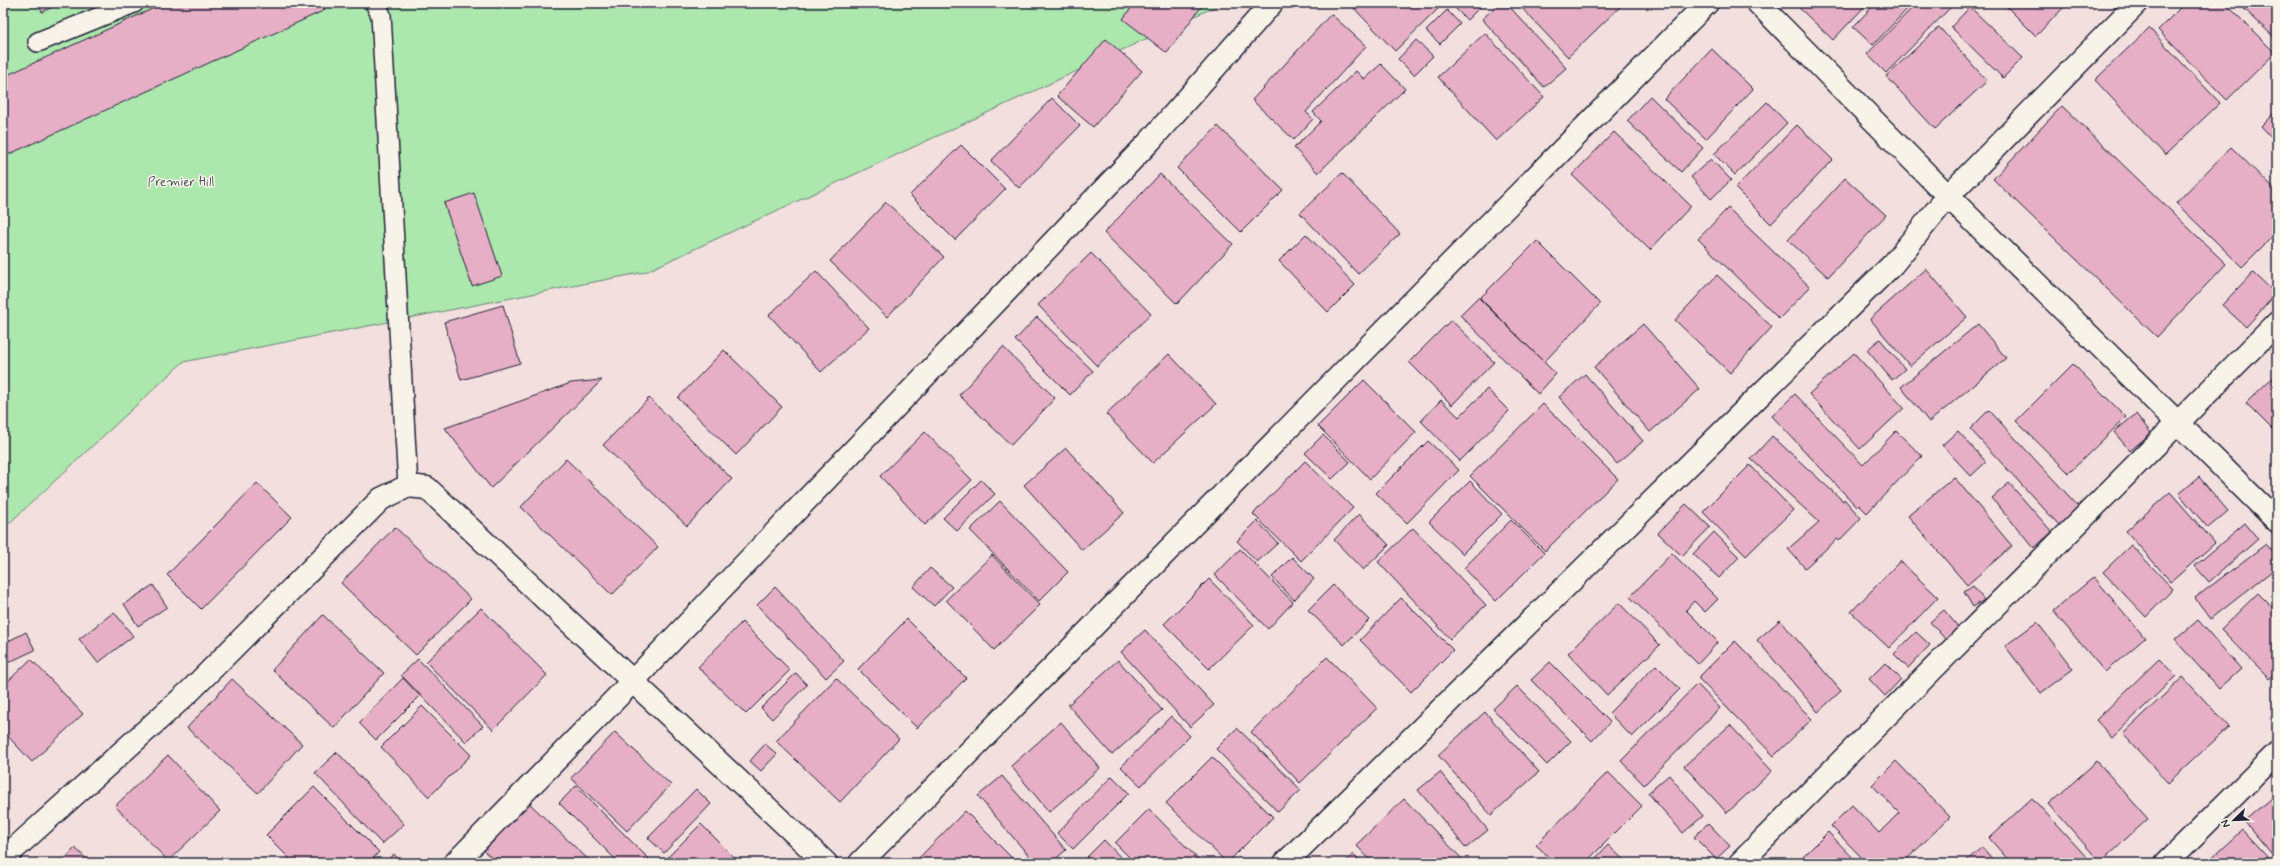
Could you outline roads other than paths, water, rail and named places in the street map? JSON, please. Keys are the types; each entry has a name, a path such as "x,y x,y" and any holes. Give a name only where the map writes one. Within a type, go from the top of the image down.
{"street":[{"path":"455,863 633,681 1150,141 1272,3"},
{"path":"860,863 1707,3"},
{"path":"1758,3 1948,196 2277,521"},
{"path":"1285,863 1883,274 1948,196 2137,3"},
{"path":"1740,863 2277,324"},
{"path":"3,859 190,691 381,499 408,486 427,488 826,863"},
{"path":"2166,863 2277,753"}],"lane":[{"path":"38,42 134,3"},
{"path":"375,3 381,15 408,486"}],"park label":[{"name":"Premier Hill","path":"181,181"}]}
